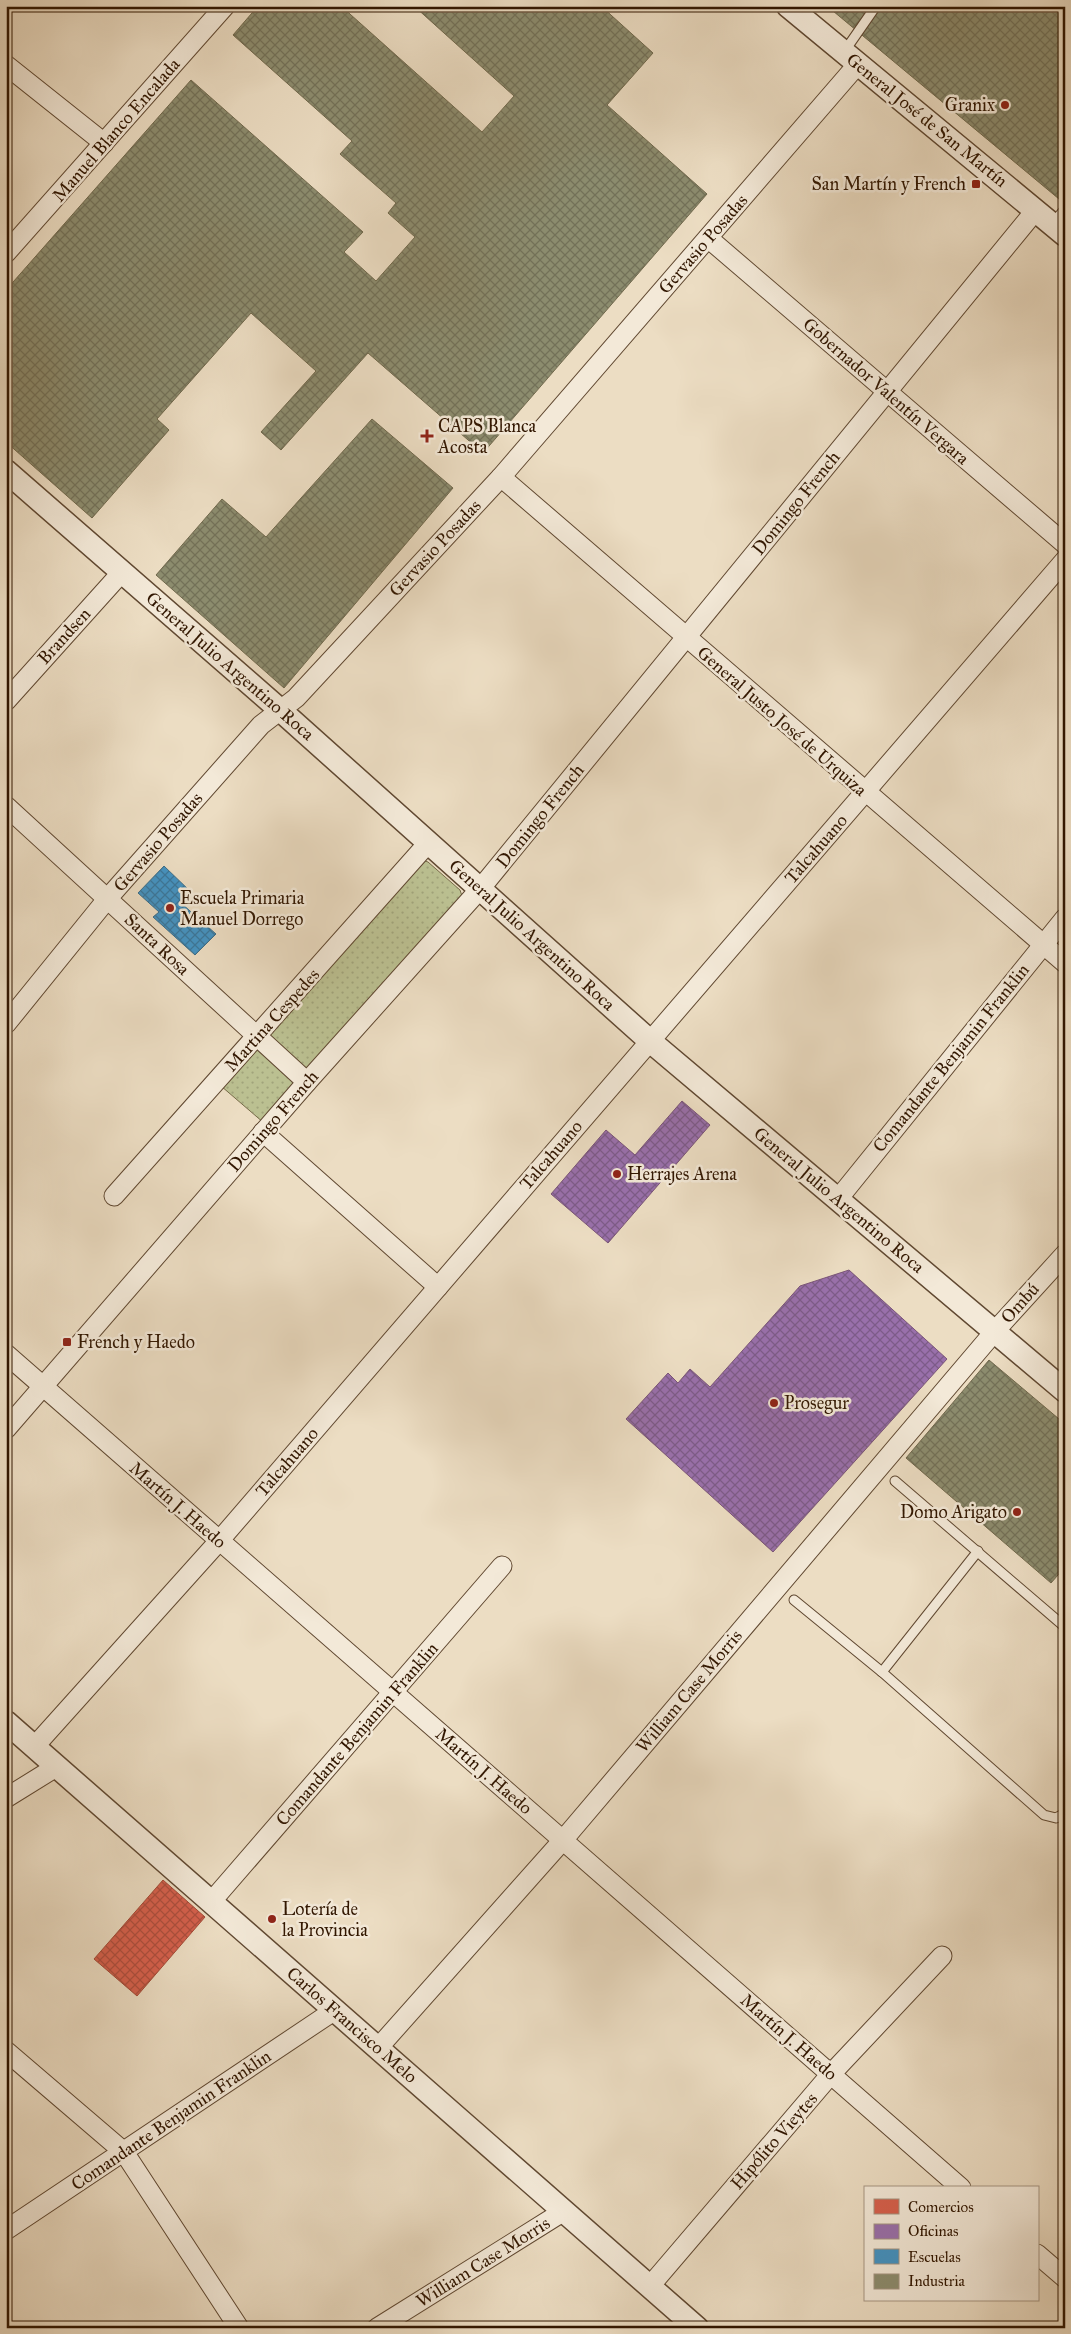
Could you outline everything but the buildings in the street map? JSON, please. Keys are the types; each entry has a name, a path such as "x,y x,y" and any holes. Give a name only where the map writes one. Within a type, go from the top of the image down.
{"street":[{"name":"Manuel Blanco Encalada","path":"6,254 225,6"},
{"name":"General José de San Martín","path":"788,6 1054,220"},
{"name":"Gervasio Posadas","path":"10,1017 108,898 261,725 279,709 296,698 501,477 708,238 851,58"},
{"path":"6,65 104,143"},
{"name":"Domingo French","path":"6,1429 263,1132 480,889 887,392 1054,220"},
{"name":"Gobernador Valentín Vergara","path":"708,238 1065,544"},
{"name":"General Julio Argentino Roca","path":"6,471 279,709 650,1041 1065,1391"},
{"name":"General Justo José de Urquiza","path":"501,477 864,793 1065,964"},
{"name":"Talcahuano","path":"34,1747 219,1541 1065,560"},
{"name":"Brandsen","path":"6,701 122,572"},
{"name":"Santa Rosa","path":"6,806 307,1082"},
{"name":"Martina Cespedes","path":"114,1196 258,1037 429,842"},
{"name":"Comandante Benjamin Franklin","path":"838,1198 1041,944 1065,918"},
{"path":"263,1132 438,1287"},
{"name":"Ombú","path":"995,1331 1065,1254"},
{"name":"William Case Morris","path":"378,2048 563,1840 995,1331"},
{"name":"Martín J. Haedo","path":"6,1354 959,2186"},
{"name":"Comandante Benjamin Franklin","path":"212,1902 502,1566"},
{"name":"Carlos Francisco Melo","path":"6,1722 697,2328"},
{"path":"6,1798 56,1767"},
{"name":"Hipólito Vieytes","path":"650,2286 831,2074 942,1956"},
{"name":"Comandante Benjamin Franklin","path":"6,2230 335,2010"},
{"path":"6,2051 124,2152 239,2328"},
{"name":"William Case Morris","path":"376,2328 564,2211"},
{"path":"1038,2255 1065,2278"}],"lane":[{"path":"851,58 876,6"},
{"path":"895,1481 1065,1626"},
{"path":"882,1672 978,1551"},
{"path":"794,1600 882,1672 1044,1815 1056,1818 1065,1813"}],"green space":[{"path":"420,859 428,862 460,890 462,896 310,1069 303,1070 269,1039 270,1031"},
{"path":"260,1047 296,1079 296,1086 264,1123 221,1086 253,1049"}],"place":[{"name":"Granix","path":"1005,105"},
{"name":"San Martín y French","path":"976,184"},
{"name":"CAPS Blanca Acosta","path":"427,436"},
{"name":"Escuela Primaria Manuel Dorrego","path":"170,908"},
{"name":"Herrajes Arena","path":"617,1174"},
{"name":"French y Haedo","path":"67,1342"},
{"name":"Prosegur","path":"774,1403"},
{"name":"Domo Arigato","path":"1017,1512"},
{"name":"Lotería de la Provincia","path":"272,1919"}]}
